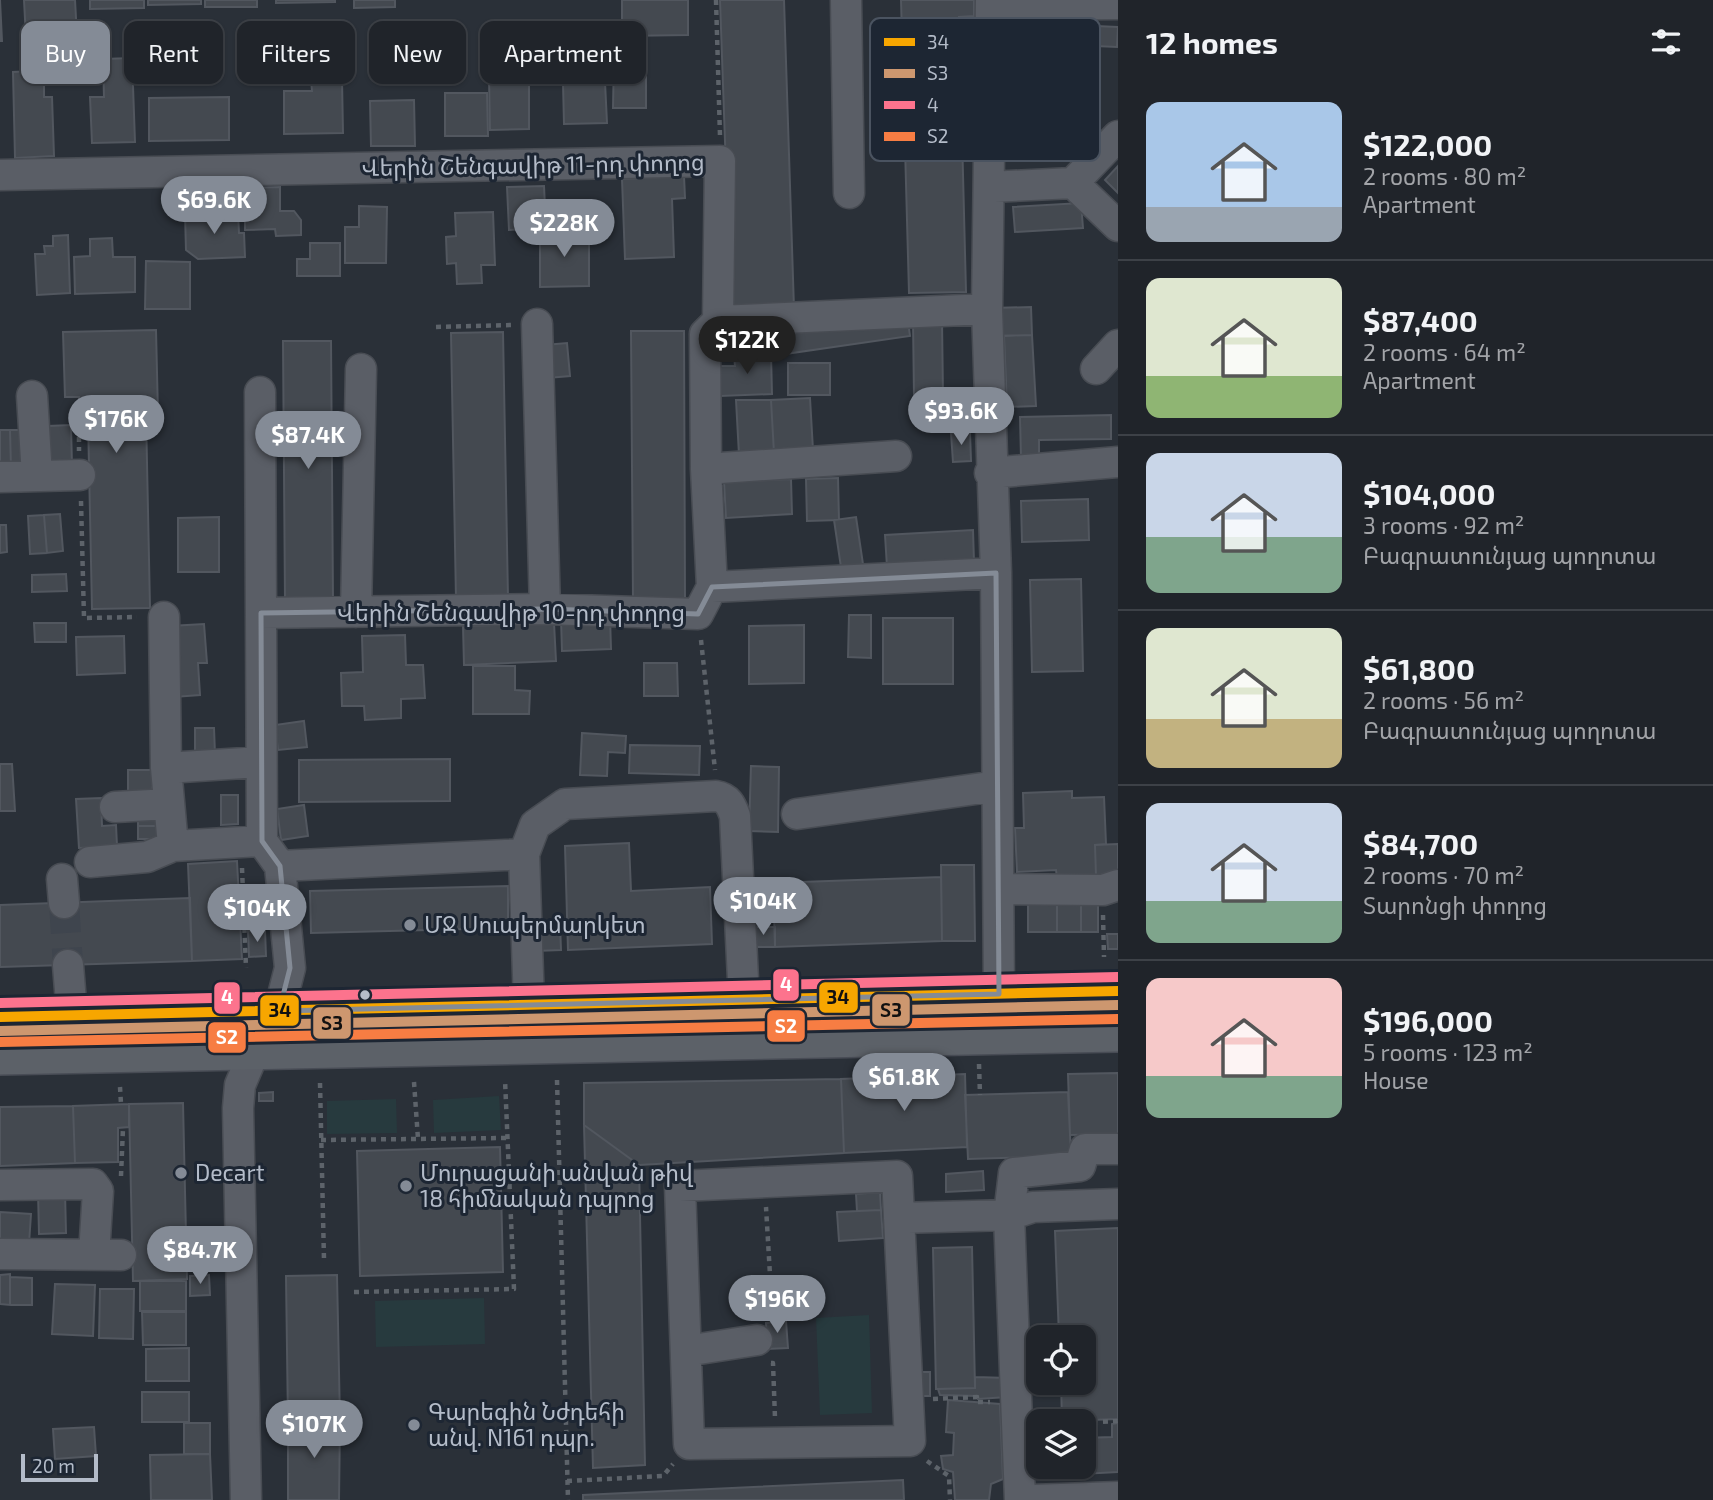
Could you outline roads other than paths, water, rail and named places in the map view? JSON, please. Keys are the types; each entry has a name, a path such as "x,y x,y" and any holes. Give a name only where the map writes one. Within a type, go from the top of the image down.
{"main road":[{"path":"0,1017 1118,991"},
{"path":"0,1056 1118,1033"}],"street":[{"path":"846,0 849,193"},
{"path":"991,3 1118,4"},
{"path":"1100,155 1118,136"},
{"name":"Վերին Շենգավիթ 11-րդ փողոց","path":"0,175 720,161 719,321"},
{"path":"989,161 987,309 990,473 996,573 999,994"},
{"path":"989,187 1073,183 1094,161"},
{"path":"1073,183 1118,226"},
{"path":"712,587 705,469 705,334 719,321 987,309"},
{"path":"537,324 545,609"},
{"path":"1096,369 1118,345"},
{"path":"356,612 361,369"},
{"path":"251,842 261,762 260,392"},
{"path":"32,396 37,476"},
{"path":"705,469 896,456"},
{"path":"990,473 1118,462"},
{"path":"0,477 80,475"},
{"name":"Վերին Շենգավիթ 10-րդ փողոց","path":"261,613 545,609 698,614 712,587 996,573"},
{"path":"164,617 166,768 173,846"},
{"path":"166,768 261,762"},
{"path":"797,814 997,786"},
{"path":"529,1005 524,854 536,825 565,804 716,796 731,804 735,816 744,1000"},
{"path":"115,807 170,804"},
{"path":"90,862 147,857 173,846 251,842 280,866 524,854"},
{"path":"246,1500 238,1108 240,1085 254,1052 279,1011 290,968 280,866"},
{"path":"999,889 1111,887"},
{"path":"68,965 72,1015"},
{"path":"1020,1500 1009,1215 1014,1172 1080,1166 1084,1149 1118,1149"},
{"path":"897,1176 899,1218 910,1441 690,1444 680,1186 897,1176"},
{"path":"0,1185 93,1184 98,1191 108,1255 0,1254"},
{"path":"899,1218 1009,1215 1033,1207 1118,1204"},
{"path":"687,1351 757,1340"},
{"path":"1032,1500 1114,1498"}],"tunnel":[{"path":"64,903 68,965"}],"place":[{"name":"ՄՋ Սուպերմարկետ","path":"410,925"},
{"name":"Decart","path":"181,1173"},
{"name":"Մուրացանի անվան թիվ 18 հիմնական դպրոց","path":"406,1186"},
{"name":"Գարեգին Նժդեհի անվ. N161 դպր.","path":"414,1425"}]}
